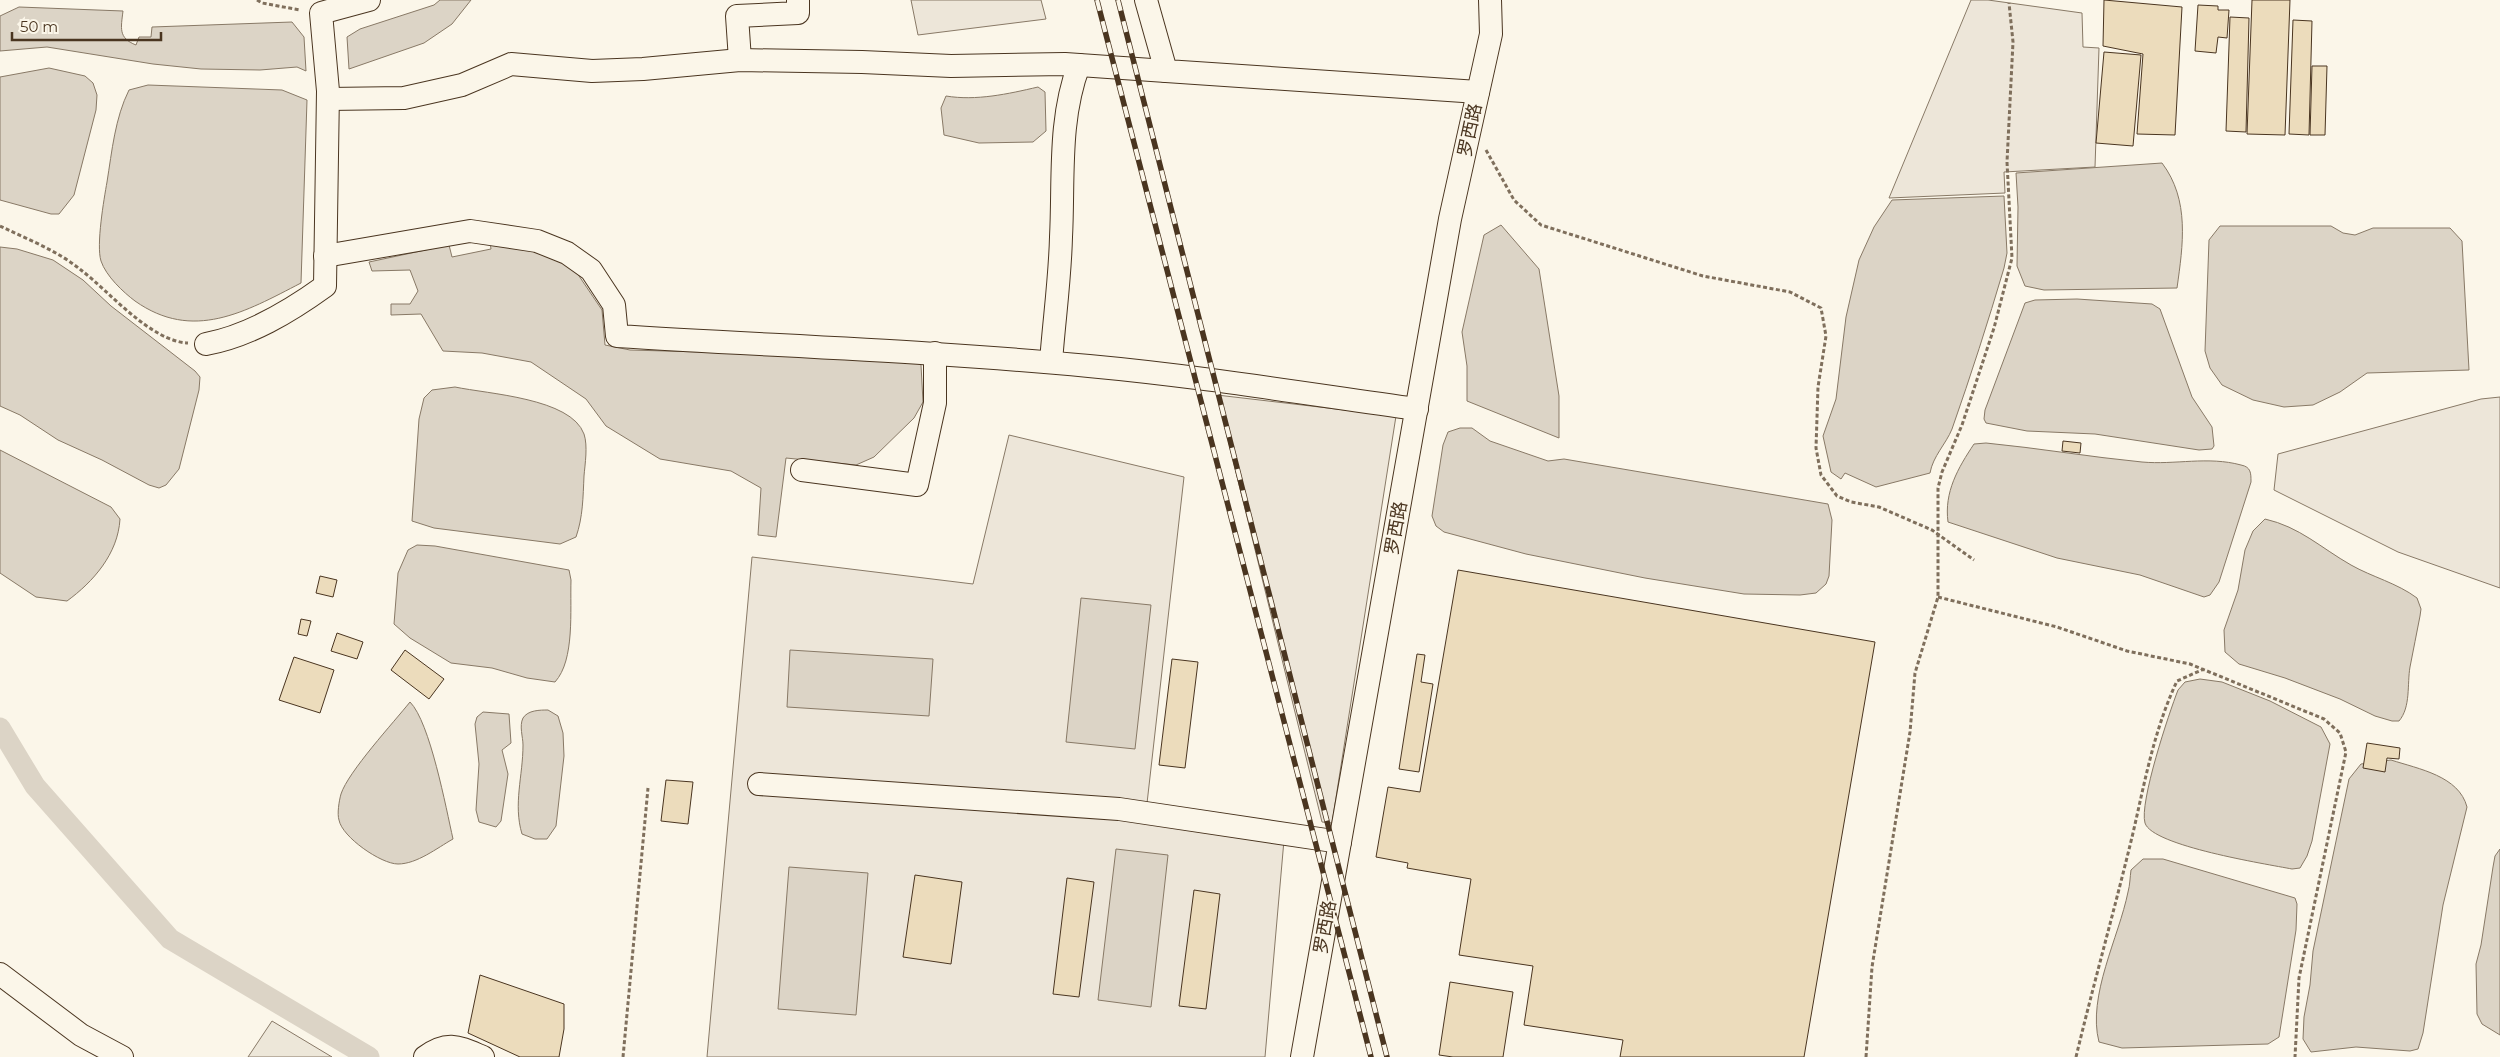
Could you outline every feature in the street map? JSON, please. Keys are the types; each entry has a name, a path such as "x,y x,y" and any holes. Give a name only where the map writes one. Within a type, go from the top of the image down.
{"street":[{"path":"206,344 230,339 272,320 325,286 328,99 321,13 368,0"},
{"path":"740,60 736,16 798,13 798,0"},
{"path":"1146,0 1166,71"},
{"name":"罗西路","path":"1302,1057 1450,219 1491,34 1490,0"},
{"path":"328,99 404,98 462,85 512,64 592,70 643,69 740,60 951,66 1079,65 1478,92"},
{"path":"1051,362 1062,238 1064,137 1070,88 1079,65"},
{"path":"325,256 470,231 536,241 567,253 591,270 614,305 617,336 762,346 935,353 1051,362 1417,409"},
{"path":"802,470 917,486 936,403 935,353"},
{"path":"759,784 1119,809 1340,842"},
{"path":"0,974 81,1036 122,1057"},
{"path":"425,1057 441,1047 458,1046 483,1057"}],"path":[{"path":"257,0 262,3 290,9 321,13"},
{"path":"1866,1057 1872,967 1910,732 1915,673 1938,597 1938,488 1942,472 1968,408 1994,328 2012,258 2007,162 2013,42 2009,3"},
{"path":"1468,141 1488,152 1514,200 1541,225 1703,276 1790,292 1821,308 1826,336 1818,387 1816,448 1821,475 1837,496 1851,502 1879,507 1938,534 1974,560"},
{"path":"0,226 55,253 81,269 123,308 162,334 179,342 206,344"},
{"path":"1938,597 2058,627 2127,651 2190,664 2324,719 2340,733 2346,752 2299,978 2295,1057"},
{"path":"2076,1057 2133,834 2150,753 2177,681 2204,669"},
{"path":"623,1057 648,788"}],"shaded area":[{"path":"440,0 471,0 452,24 424,43 349,69 347,37 360,29 434,5"},
{"path":"911,0 1041,0 1046,19 918,35"},
{"path":"1971,0 1988,0 2082,13 2083,47 2099,48 2095,167 2004,172 2005,193 1889,198"},
{"path":"19,7 123,11 121,27 123,36 136,45 139,37 151,37 152,27 292,22 304,37 306,71 297,67 260,70 201,69 153,64 47,47 0,51 0,16"},
{"path":"49,68 85,76 93,83 97,95 96,110 74,195 59,214 51,214 0,200 0,77"},
{"path":"148,85 282,90 307,100 301,283 260,304 239,312 219,318 198,321 178,320 156,313 135,301 111,278 103,267 99,244 102,210 115,135 120,112 129,90"},
{"path":"1038,87 1045,92 1046,131 1033,142 979,143 944,135 941,108 946,96 980,97"},
{"path":"2162,163 2171,177 2181,207 2182,239 2177,288 2044,290 2025,286 2017,266 2018,207 2016,173"},
{"path":"2004,196 2007,253 2004,268 1952,429 1934,461 1930,473 1876,487 1845,473 1841,479 1831,472 1823,436 1836,399 1846,317 1859,260 1874,227 1892,200"},
{"path":"1501,225 1539,269 1559,396 1559,438 1467,401 1467,366 1462,332 1484,235"},
{"path":"2220,226 2331,226 2343,233 2355,235 2373,228 2450,228 2462,241 2469,370 2367,373 2340,392 2313,405 2284,407 2253,400 2222,385 2210,368 2205,351 2209,240"},
{"path":"490,242 549,255 575,270 602,310 605,345 630,350 914,358 921,365 923,402 914,418 874,457 856,465 786,458 776,537 758,535 761,488 731,471 660,459 606,426 586,399 531,362 482,353 443,351 421,314 391,315 391,304 410,304 418,291 410,270 372,271 369,262 449,245 452,257 491,249"},
{"path":"0,247 17,249 53,260 83,280 111,306 195,371 200,377 199,390 179,469 166,485 159,488 149,485 102,460 58,440 20,415 0,406"},
{"path":"2077,299 2152,304 2160,309 2192,397 2212,427 2214,446 2212,449 2199,450 2095,434 2027,431 1986,423 1984,419 1985,410 2025,303 2035,300"},
{"path":"455,387 507,395 546,405 563,412 576,422 584,434 586,449 582,507 576,537 560,544 434,528 412,521 419,419 424,398 432,390"},
{"path":"1217,395 1396,416 1332,823 1322,822"},
{"path":"2500,397 2500,588 2398,552 2274,490 2278,454 2481,399"},
{"path":"1460,428 1472,428 1490,441 1548,461 1564,459 1828,504 1832,520 1829,576 1826,584 1816,593 1800,595 1744,594 1645,578 1526,554 1444,532 1436,526 1432,516 1443,445 1448,432"},
{"path":"1009,435 1184,477 1145,821 1284,840 1265,1057 707,1057 752,557 973,584"},
{"path":"1986,443 2142,462 2216,461 2247,467 2251,482 2219,582 2210,595 2204,597 2140,575 2057,558 1948,522 1947,511 1950,490 1958,471 1974,444"},
{"path":"0,450 111,507 120,519 115,544 103,566 86,585 67,601 36,597 0,573"},
{"path":"2265,519 2289,527 2351,565 2401,588 2417,598 2421,609 2420,616 2410,667 2407,702 2399,721 2375,716 2340,699 2285,678 2239,664 2225,652 2224,630 2238,590 2245,550 2253,531"},
{"path":"417,545 435,546 569,570 571,606 569,648 566,661 555,682 527,678 492,668 451,663 410,638 394,624 398,573 408,550"},
{"path":"1081,598 1151,605 1135,749 1066,742"},
{"path":"790,650 933,659 929,716 787,707"},
{"path":"2200,679 2222,682 2270,701 2321,727 2330,744 2312,841 2307,856 2300,868 2292,869 2211,853 2167,839 2152,831 2145,823 2144,812 2150,778 2178,690 2185,682"},
{"path":"410,702 417,712 431,746 453,839 420,858 398,864 382,860 373,855 347,834 338,817 338,811 341,794 352,773"},
{"path":"548,710 558,716 563,733 564,756 556,826 547,839 535,839 522,834 519,823 518,801 523,756 521,724 523,718 528,713"},
{"path":"483,712 509,714 511,743 502,750 508,774 501,821 496,827 479,822 476,810 479,764 475,724 477,717"},
{"path":"2391,760 2436,775 2447,781 2463,796 2467,807 2443,905 2423,1033 2418,1049 2410,1051 2356,1047 2311,1052 2303,1039 2313,951 2349,779 2361,764"},
{"path":"1116,849 1168,855 1151,1007 1098,1000"},
{"path":"2500,849 2500,1035 2482,1024 2477,1014 2476,964 2481,945 2495,856"},
{"path":"2143,859 2163,859 2295,898 2297,904 2296,930 2279,1037 2268,1044 2122,1048 2099,1042 2096,1024 2101,986 2124,909 2131,870"},
{"path":"789,867 868,873 856,1015 778,1009"},
{"path":"272,1021 332,1057 248,1057"}],"building":[{"path":"2104,0 2182,7 2175,135 2137,134 2143,54 2103,46"},
{"path":"2252,0 2290,0 2285,135 2247,134"},
{"path":"2198,5 2218,6 2218,10 2229,10 2227,38 2218,37 2216,53 2195,51"},
{"path":"2230,17 2249,18 2246,132 2226,131"},
{"path":"2293,20 2312,21 2309,135 2289,134"},
{"path":"2104,52 2141,55 2133,146 2096,143"},
{"path":"2312,66 2327,66 2325,135 2310,135"},
{"path":"2063,441 2081,443 2080,453 2062,451"},
{"path":"1458,570 1875,642 1804,1057 1620,1057 1623,1040 1524,1025 1533,966 1459,955 1471,879 1407,868 1408,863 1376,857 1388,787 1420,792"},
{"path":"320,576 337,580 333,597 316,593"},
{"path":"301,619 311,621 307,636 298,634"},
{"path":"337,633 363,642 357,659 331,651"},
{"path":"405,650 444,679 429,699 391,670"},
{"path":"1417,654 1425,655 1421,682 1433,684 1419,772 1399,769"},
{"path":"294,657 334,670 320,713 279,700"},
{"path":"1172,659 1198,662 1185,768 1159,765"},
{"path":"2367,743 2400,748 2399,759 2387,758 2385,772 2363,768"},
{"path":"666,780 693,782 688,824 661,821"},
{"path":"915,875 962,882 951,964 903,957"},
{"path":"1067,878 1094,882 1079,997 1053,994"},
{"path":"1194,890 1220,894 1206,1009 1179,1006"},
{"path":"480,975 564,1004 564,1029 559,1057 520,1057 468,1033"},
{"path":"1450,982 1513,992 1503,1057 1453,1057 1439,1055"}],"waterway":[{"path":"0,728 35,786 170,939 369,1057"}],"railway":[{"path":"1097,0 1371,1057"},
{"path":"1118,0 1387,1057"}]}
